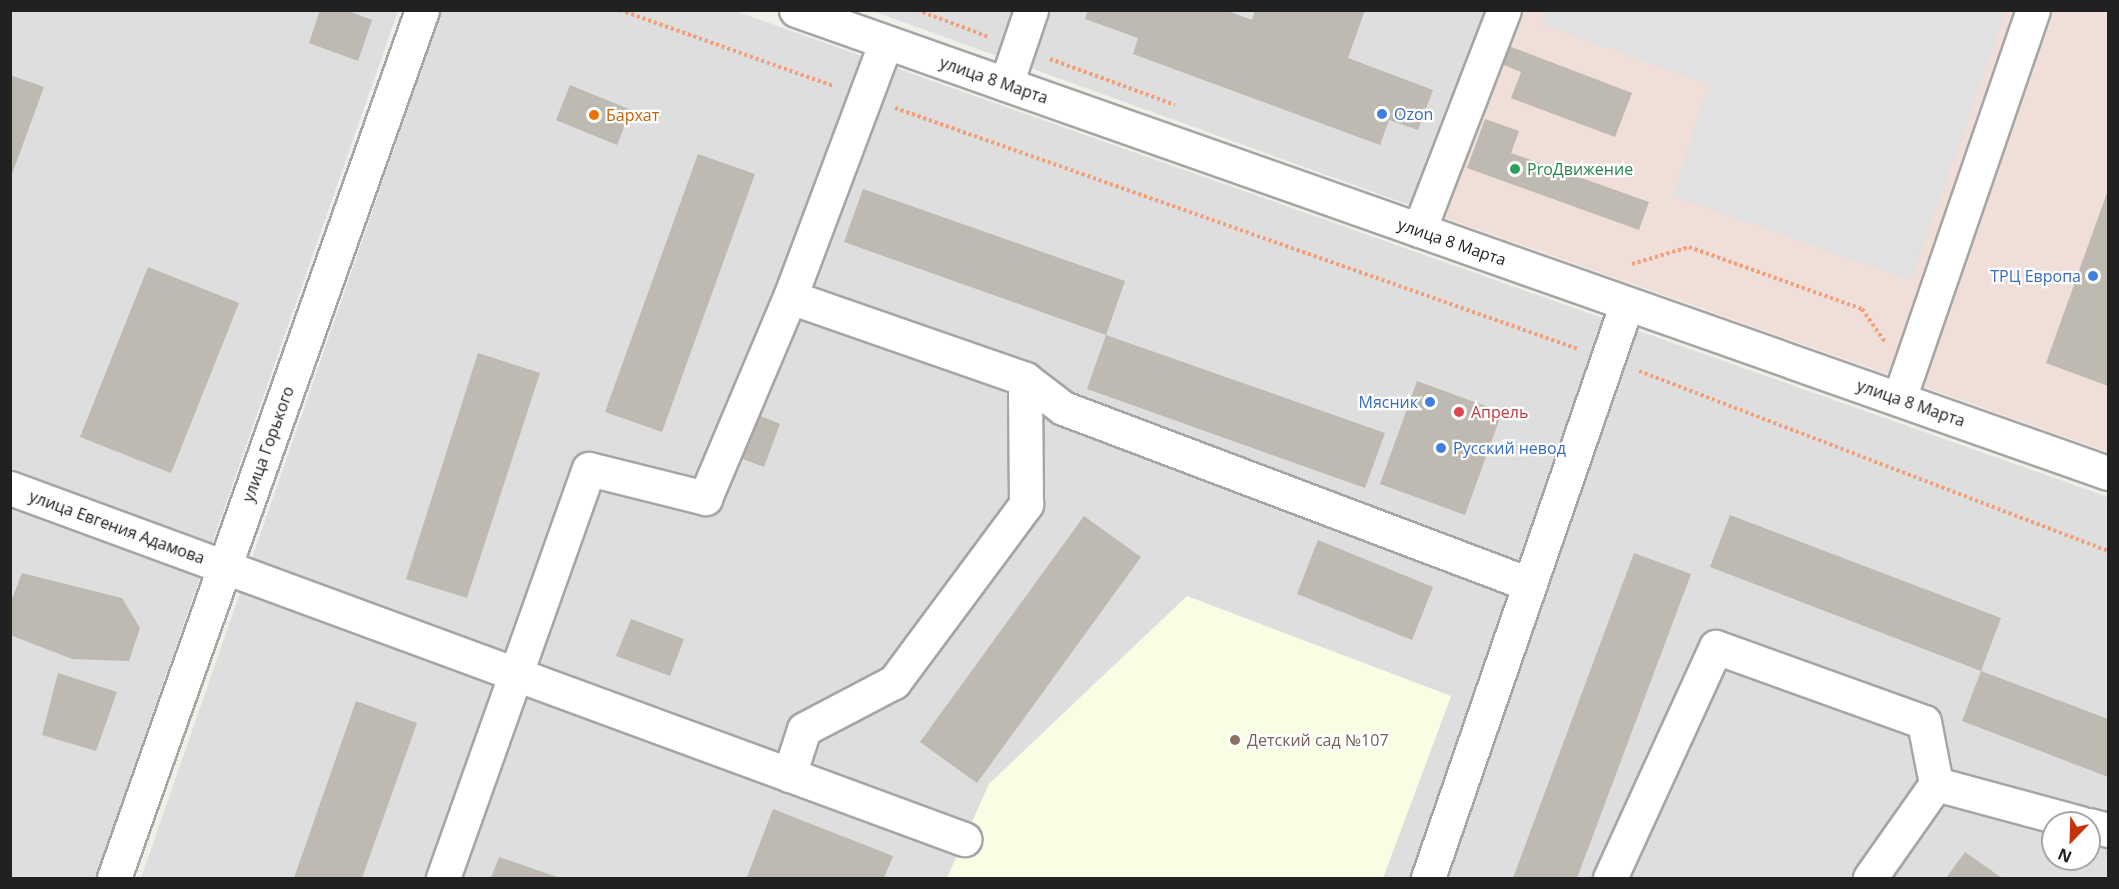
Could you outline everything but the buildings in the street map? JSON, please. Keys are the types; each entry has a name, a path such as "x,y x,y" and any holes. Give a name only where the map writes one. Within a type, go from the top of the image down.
{"street":[{"name":"улица Горького","path":"114,879 422,10"},
{"name":"улица 8 Марта","path":"796,10 860,21 886,42 1627,303 1903,387 2109,473"},
{"path":"1006,84 1031,10"},
{"path":"1419,230 1504,10"},
{"path":"1903,387 2033,10"},
{"path":"442,879 589,469 705,498 790,297 886,42"},
{"path":"790,297 1025,378 1063,408 1530,584"},
{"path":"1428,879 1627,303"},
{"path":"789,775 804,729 894,682 1026,504 1025,378"},
{"name":"улица Евгения Адамова","path":"10,488 964,839"},
{"path":"1610,879 1716,647 1924,722 1936,784 1870,879"},
{"path":"1936,784 2041,812"}],"path":[{"path":"620,10 1607,359 2109,551"},
{"path":"1632,264 1689,247 1862,309 1903,387"}],"shaded area":[{"path":"2006,10 1911,280 1673,196 1708,84 1541,24 1546,11"},
{"path":"10,11 398,11 95,878 11,878"},
{"path":"442,11 735,11 2108,497 2108,878 1383,878 1451,696 989,784 947,878 141,878"},
{"path":"873,11 1502,11 1423,210"},
{"path":"1502,11 2108,11 2108,452 1423,210"},
{"name":"Детский сад №107","path":"1187,596 1451,696 1383,878 947,878 989,784"}],"place":[{"name":"Ozon","path":"1382,114"},
{"name":"Бархат","path":"594,115"},
{"name":"ProДвижение","path":"1515,169"},
{"name":"ТРЦ Европа","path":"2093,276"},
{"name":"Мясник","path":"1430,402"},
{"name":"Апрель","path":"1459,412"},
{"name":"Русский невод","path":"1441,448"},
{"name":"Детский сад №107","path":"1235,740"}]}
